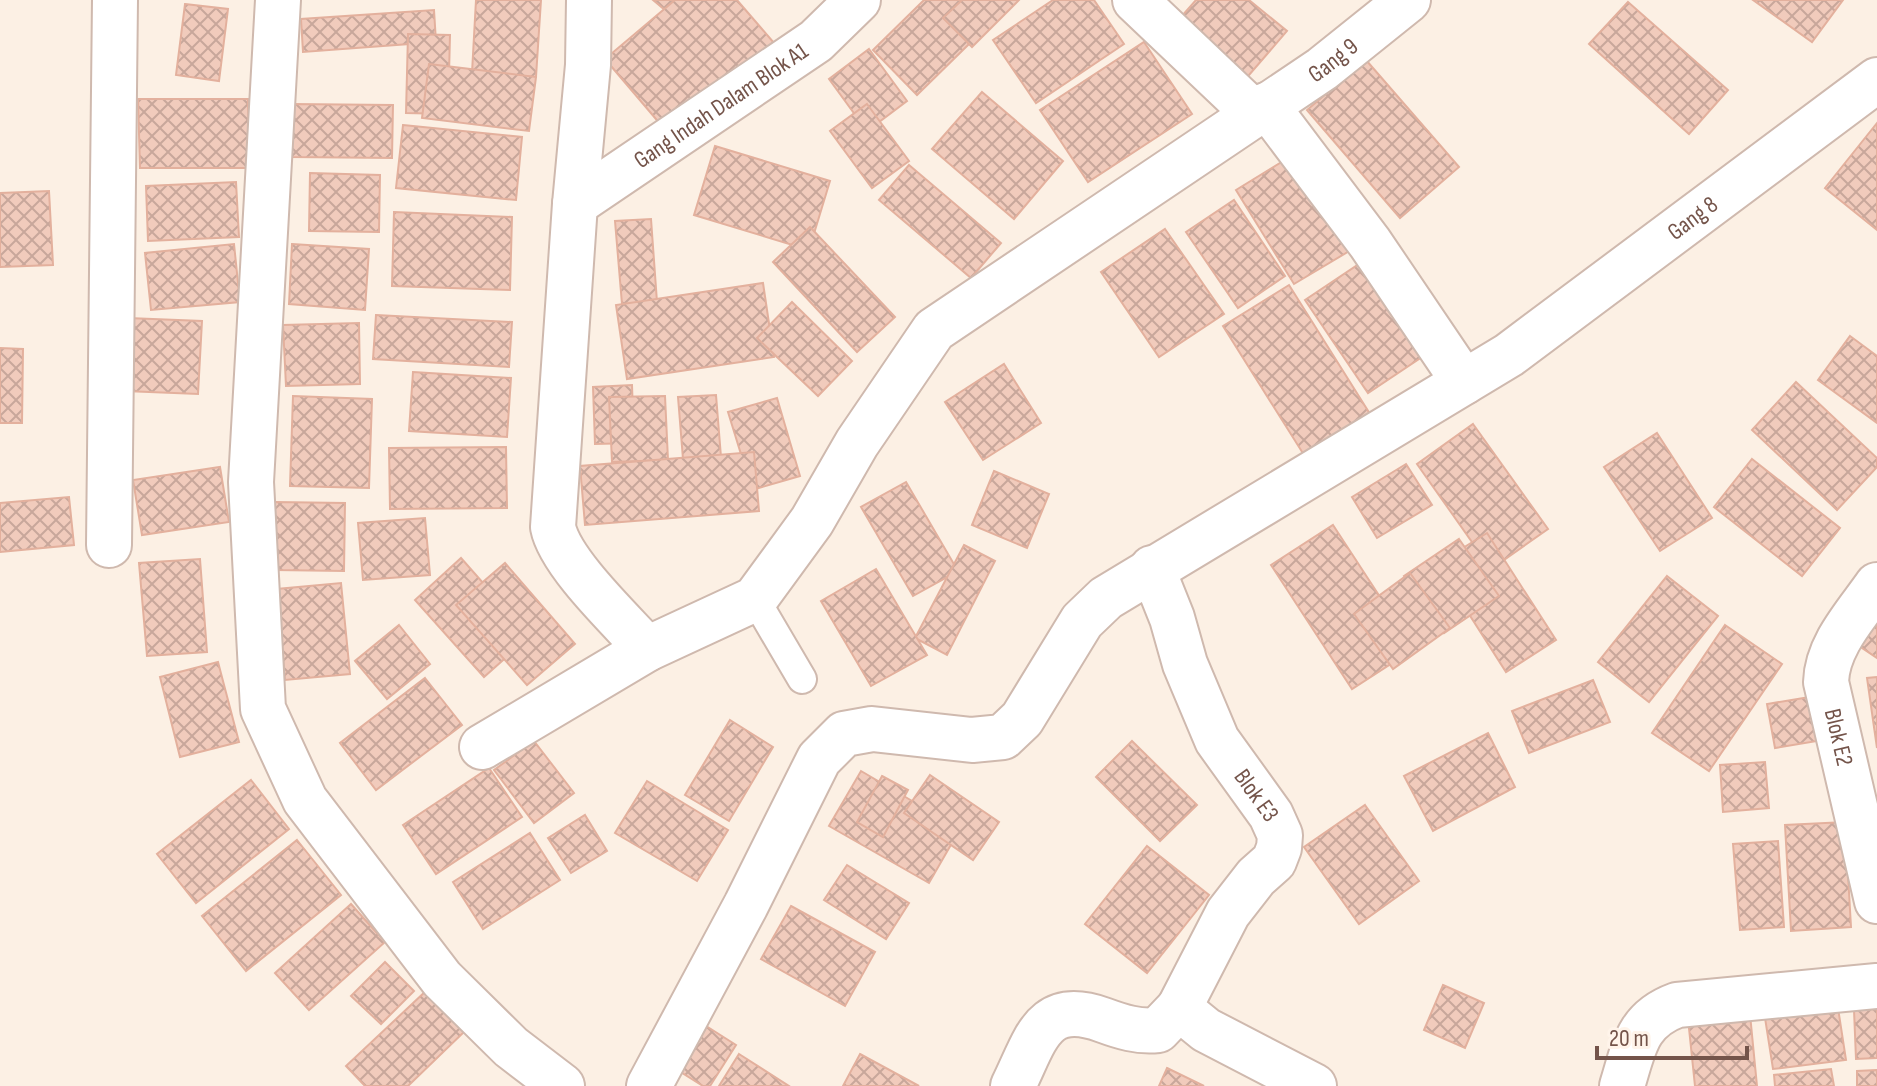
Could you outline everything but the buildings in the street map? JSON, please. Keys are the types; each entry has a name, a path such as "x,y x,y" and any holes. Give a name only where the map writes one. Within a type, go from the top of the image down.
{"street":[{"path":"109,545 115,0"},
{"path":"278,0 251,482 263,709 305,800 442,979 511,1047 562,1086"},
{"path":"589,0 588,65 575,204 553,527 559,545 588,583 647,649"},
{"name":"Gang Indah Dalam Blok A1","path":"575,204 816,41 858,0"},
{"path":"1135,0 1260,109 1370,243 1464,382"},
{"name":"Gang 9","path":"755,599 812,521 857,443 934,330 1322,69 1408,0"},
{"name":"Gang 8","path":"649,1086 746,905 819,759 831,744 844,734 872,729 972,740 1003,737 1022,719 1082,621 1106,598 1509,355 1877,80"},
{"name":"Blok E3","path":"1013,1086 1036,1039 1049,1021 1064,1013 1082,1012 1140,1032 1158,1030 1179,1008 1228,913 1256,877 1274,861 1279,848 1280,835 1271,815 1217,740 1185,664 1172,618 1152,568"},
{"name":"Blok E2","path":"1877,585 1838,641 1827,664 1826,682 1877,901"},
{"path":"482,747 647,649 755,599"},
{"path":"1622,1086 1639,1034 1658,1012 1677,1005 1877,986"},
{"path":"1179,1008 1206,1030 1314,1086"}],"lane":[{"path":"755,599 802,679"}]}
